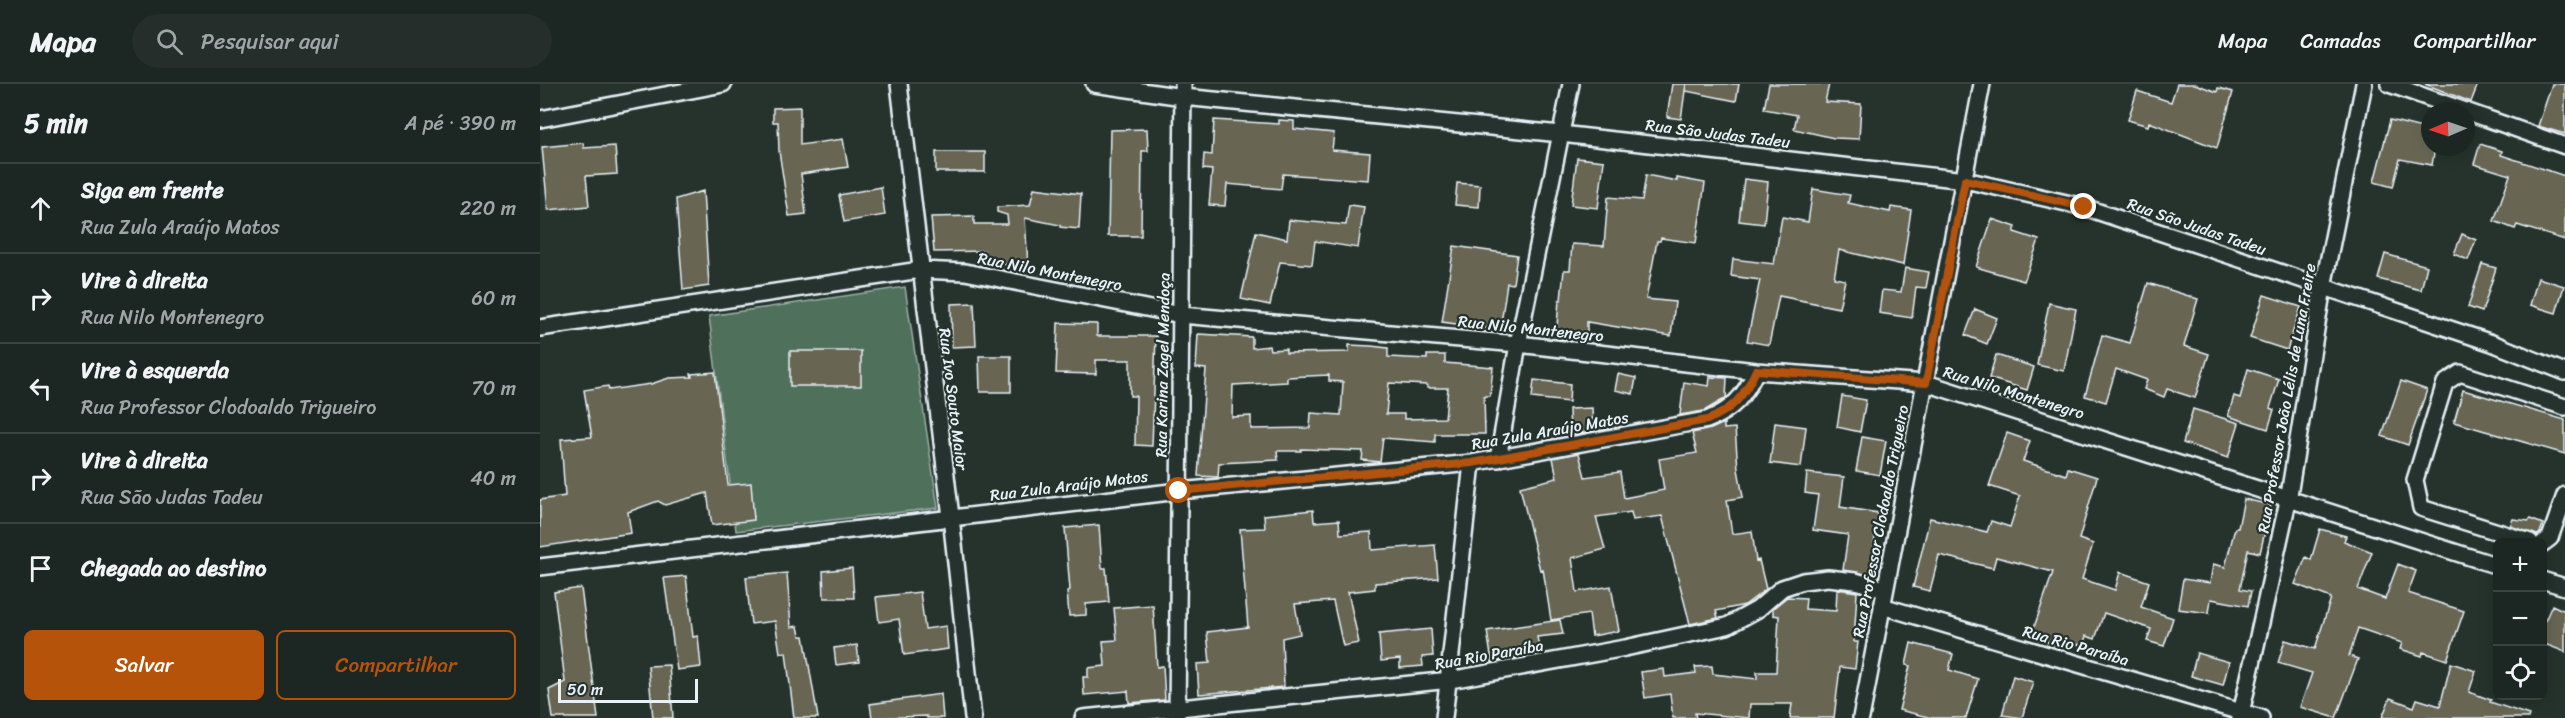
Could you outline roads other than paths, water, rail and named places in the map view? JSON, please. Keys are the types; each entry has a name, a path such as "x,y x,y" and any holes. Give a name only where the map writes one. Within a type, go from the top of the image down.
{"street":[{"path":"540,119 723,84"},
{"name":"Rua Ivo Souto Maior","path":"899,84 951,517 972,718"},
{"name":"Rua São Judas Tadeu","path":"1094,84 1183,91 1965,180 2084,207 2492,343 2565,372"},
{"path":"1498,459 1518,344 1571,84"},
{"name":"Rua Professor Clodoaldo Trigueiro","path":"1861,718 1982,84"},
{"name":"Rua Professor João Lélis de Luna Freire","path":"2240,715 2288,501 2323,287 2364,84"},
{"path":"2389,84 2565,146"},
{"name":"Rua Karina Zagel Mendoça","path":"1177,712 1183,91"},
{"name":"Rua Nilo Montenegro","path":"540,328 920,270 965,272 1180,315 1518,344 1756,370 1926,383 2126,446 2288,501 2493,564"},
{"name":"Rua Zula Araújo Matos","path":"540,567 1179,491 1498,459 1719,416 1739,401 1747,391 1756,370"},
{"path":"2514,538 2421,508 2415,480 2445,383 2460,373 2565,407"},
{"path":"1444,718 1450,680 1472,463"},
{"path":"2547,540 2550,538 2565,495"},
{"name":"Rua Rio Paraíba","path":"1083,718 1177,712 1450,680 1624,648 1727,626 1758,609 1782,588 1803,581 1828,578 1855,581 1884,589"},
{"path":"2547,582 2565,587"},
{"name":"Rua Rio Paraíba","path":"1882,606 2240,715 2261,718"}]}
